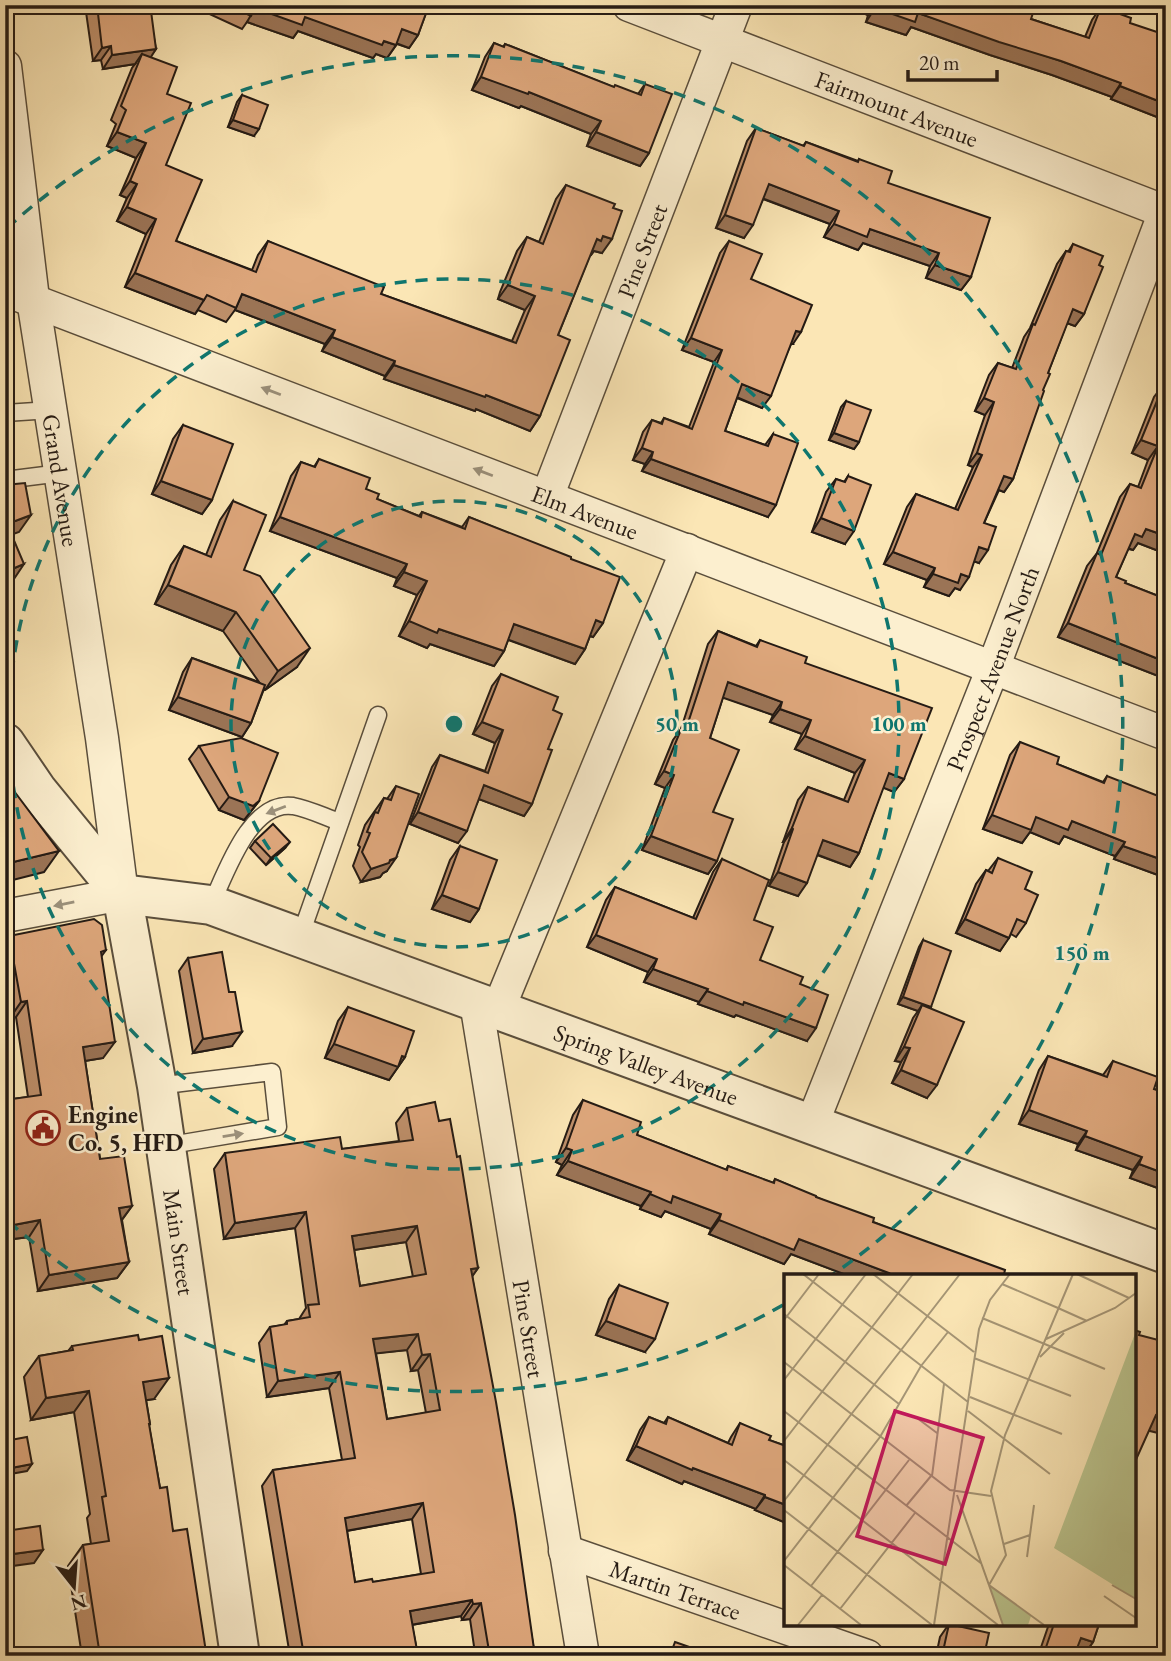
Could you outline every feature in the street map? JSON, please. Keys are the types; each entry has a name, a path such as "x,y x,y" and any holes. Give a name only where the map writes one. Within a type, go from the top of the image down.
{"street":[{"name":"Fairmount Avenue","path":"629,5 1165,211"},
{"name":"Pine Street","path":"547,497 736,5"},
{"name":"Grand Avenue","path":"5,66 19,294 51,410 102,738 122,894"},
{"name":"Prospect Avenue North","path":"812,1124 993,668 1165,211"},
{"name":"Elm Avenue","path":"19,294 1166,734"},
{"path":"487,1006 687,550"},
{"name":"Main Street","path":"5,743 37,790 122,894 157,1086 240,1656"},
{"name":"Spring Valley Avenue","path":"122,894 211,905 1166,1254"},
{"path":"5,916 122,894"},
{"name":"Pine Street","path":"487,1006 565,1551 583,1656"},
{"name":"Martin Terrace","path":"565,1551 867,1656"}],"lane":[{"path":"5,414 51,410"},
{"path":"5,480 61,473"},
{"path":"300,937 377,715"},
{"path":"211,905 242,839 251,826 270,811 283,806 295,807 340,822"},
{"path":"157,1086 272,1072 278,1127 165,1146"}],"building":[{"path":"97,5 148,5 156,49 112,55 111,46 102,48"},
{"path":"228,5 429,5 418,35 402,29 396,45 384,41 382,45 305,17 302,25 255,8 251,16"},
{"path":"876,5 1018,5 1034,10 1031,19 1089,38 1101,7 1131,18 1130,23 1166,35 1166,104 1120,86 1121,83 1061,61 918,13 915,22 875,8"},
{"path":"494,43 504,47 505,44 641,95 645,84 672,94 649,153 596,132 601,121 529,92 528,94 481,77"},
{"path":"142,54 177,67 167,94 191,103 166,165 202,180 176,241 256,272 268,241 384,287 381,294 516,343 535,296 508,285 527,237 543,244 566,185 615,204 613,208 622,211 612,239 603,236 601,241 597,239 558,335 570,340 540,416 394,365 395,361 332,337 335,330 242,294 236,308 207,295 204,300 135,273 156,219 127,207 137,184 130,181 146,143 117,132 126,110 121,106"},
{"path":"242,95 268,105 259,129 233,120"},
{"path":"756,128 804,146 806,142 858,162 859,159 892,171 888,183 990,218 971,277 935,265 939,253 870,229 867,237 834,224 839,211 769,184 753,225 725,215"},
{"path":"729,241 762,254 751,279 812,305 801,332 796,331 771,396 742,384 725,431 768,446 773,434 798,443 776,505 651,459 653,452 642,448 652,420 662,424 664,418 692,429 722,350 691,338"},
{"path":"1073,244 1103,256 1099,265 1103,267 1084,314 1073,309 1048,373 1050,374 1013,479 1004,476 984,523 996,527 988,550 979,547 969,577 961,574 958,583 933,574 935,568 893,552 916,494 958,510 982,455 977,453 994,402 984,398 998,363 1016,369 1066,251 1070,252"},
{"path":"1164,384 1166,536 1146,529 1142,537 1135,534 1116,577 1166,599 1166,662 1068,623 1097,553 1101,555 1130,484 1141,488 1158,446 1141,440"},
{"path":"846,401 871,410 859,442 834,433"},
{"path":"183,425 233,444 212,500 161,481"},
{"path":"319,459 370,478 366,489 379,494 377,499 421,517 422,512 465,529 469,517 620,577 603,623 596,620 585,649 514,624 504,651 439,629 437,633 409,621 427,581 404,572 407,564 280,517 301,462 315,467"},
{"path":"848,476 871,485 854,531 821,518 836,479 845,482"},
{"path":"25,483 31,515 7,524 24,564 5,572 5,485"},
{"path":"233,501 266,515 244,570 260,576 310,648 278,671 236,612 168,585 184,546 211,557"},
{"path":"718,631 757,647 760,640 807,657 805,663 932,708 904,779 889,773 859,853 823,840 807,883 778,872 808,787 848,802 865,760 805,736 811,720 780,709 782,702 728,682 710,738 739,750 713,812 733,819 717,861 651,836 674,775 664,771 682,727 686,729"},
{"path":"192,658 265,685 251,723 178,697"},
{"path":"501,674 558,697 553,710 562,714 548,749 552,750 532,804 484,785 467,831 418,812 440,755 488,773 503,730 482,722"},
{"path":"241,738 278,753 259,801 253,806 229,797 199,746"},
{"path":"1020,742 1059,757 1057,764 1104,783 1107,776 1166,799 1166,861 1123,846 1125,842 1072,821 1068,830 1036,817 1031,830 992,815"},
{"path":"5,779 59,851 5,864"},
{"path":"396,786 419,794 396,858 371,869 362,852 370,833 367,832 375,812 378,813 384,798 391,800"},
{"path":"273,824 290,842 271,858 255,841"},
{"path":"460,846 497,860 479,909 442,895"},
{"path":"998,858 1032,872 1025,889 1038,895 1026,923 1017,919 1009,938 965,919 986,870 992,873"},
{"path":"722,859 769,880 754,920 773,927 760,960 803,977 800,984 828,995 816,1028 744,1002 743,1005 653,969 657,959 596,935 615,887 696,919"},
{"path":"94,919 102,925 106,950 101,952 115,1042 83,1047 100,1159 124,1156 132,1206 119,1208 129,1262 49,1275 40,1220 8,1226 5,1206 5,1182 10,1182 5,1146 5,1100 41,1095 27,1001 21,1002 9,936"},
{"path":"923,940 951,951 931,1007 903,997"},
{"path":"222,952 229,992 235,992 242,1032 203,1039 188,958"},
{"path":"922,1005 964,1022 937,1085 901,1070 910,1048 904,1047"},
{"path":"348,1007 414,1031 405,1057 402,1056 398,1067 334,1044"},
{"path":"1048,1056 1107,1077 1113,1061 1158,1077 1154,1089 1166,1093 1166,1174 1139,1164 1142,1157 1085,1136 1087,1131 1029,1110"},
{"path":"583,1100 641,1122 637,1135 727,1170 728,1166 774,1183 775,1179 874,1218 873,1222 1005,1270 1004,1274 888,1274 799,1239 794,1250 719,1220 721,1214 673,1196 671,1203 650,1194 651,1192 568,1161 572,1150 566,1148"},
{"path":"435,1102 439,1121 450,1119 457,1157 460,1156 478,1268 471,1269 515,1515 535,1656 476,1656 475,1653 489,1651 481,1603 473,1604 472,1600 410,1611 418,1656 362,1656 361,1649 323,1656 304,1656 273,1470 355,1458 340,1372 278,1381 270,1327 310,1317 308,1305 319,1304 306,1212 235,1223 225,1153 340,1137 342,1149 413,1140 407,1108","holes":["417,1226 426,1274 360,1286 352,1236","418,1334 422,1355 430,1354 440,1410 387,1419 373,1339","423,1503 434,1572 373,1582 372,1579 355,1582 345,1518"]},
{"path":"619,1285 668,1303 655,1339 606,1321"},
{"path":"1136,1331 1140,1332 1139,1335 1166,1342 1166,1418 1156,1415 1136,1460"},
{"path":"138,1335 139,1340 162,1336 169,1378 143,1382 160,1488 167,1487 173,1531 187,1529 206,1652 182,1656 100,1656 83,1545 109,1541 102,1497 106,1496 89,1391 46,1398 39,1356 73,1350 72,1346"},
{"path":"649,1417 666,1424 668,1417 732,1445 740,1423 771,1436 769,1440 784,1445 784,1504 693,1468 692,1470 636,1446"},
{"path":"27,1437 32,1464 6,1469 5,1441"},
{"path":"40,1526 43,1550 5,1555 5,1531"},
{"path":"949,1626 989,1633 984,1656 942,1656"},
{"path":"1053,1626 1098,1626 1093,1642 1081,1638 1074,1656 1043,1656"},
{"path":"675,1642 715,1656 647,1656 646,1653 672,1650"}],"place":[{"name":"Engine Co. 5, HFD","path":"43,1128"}]}
